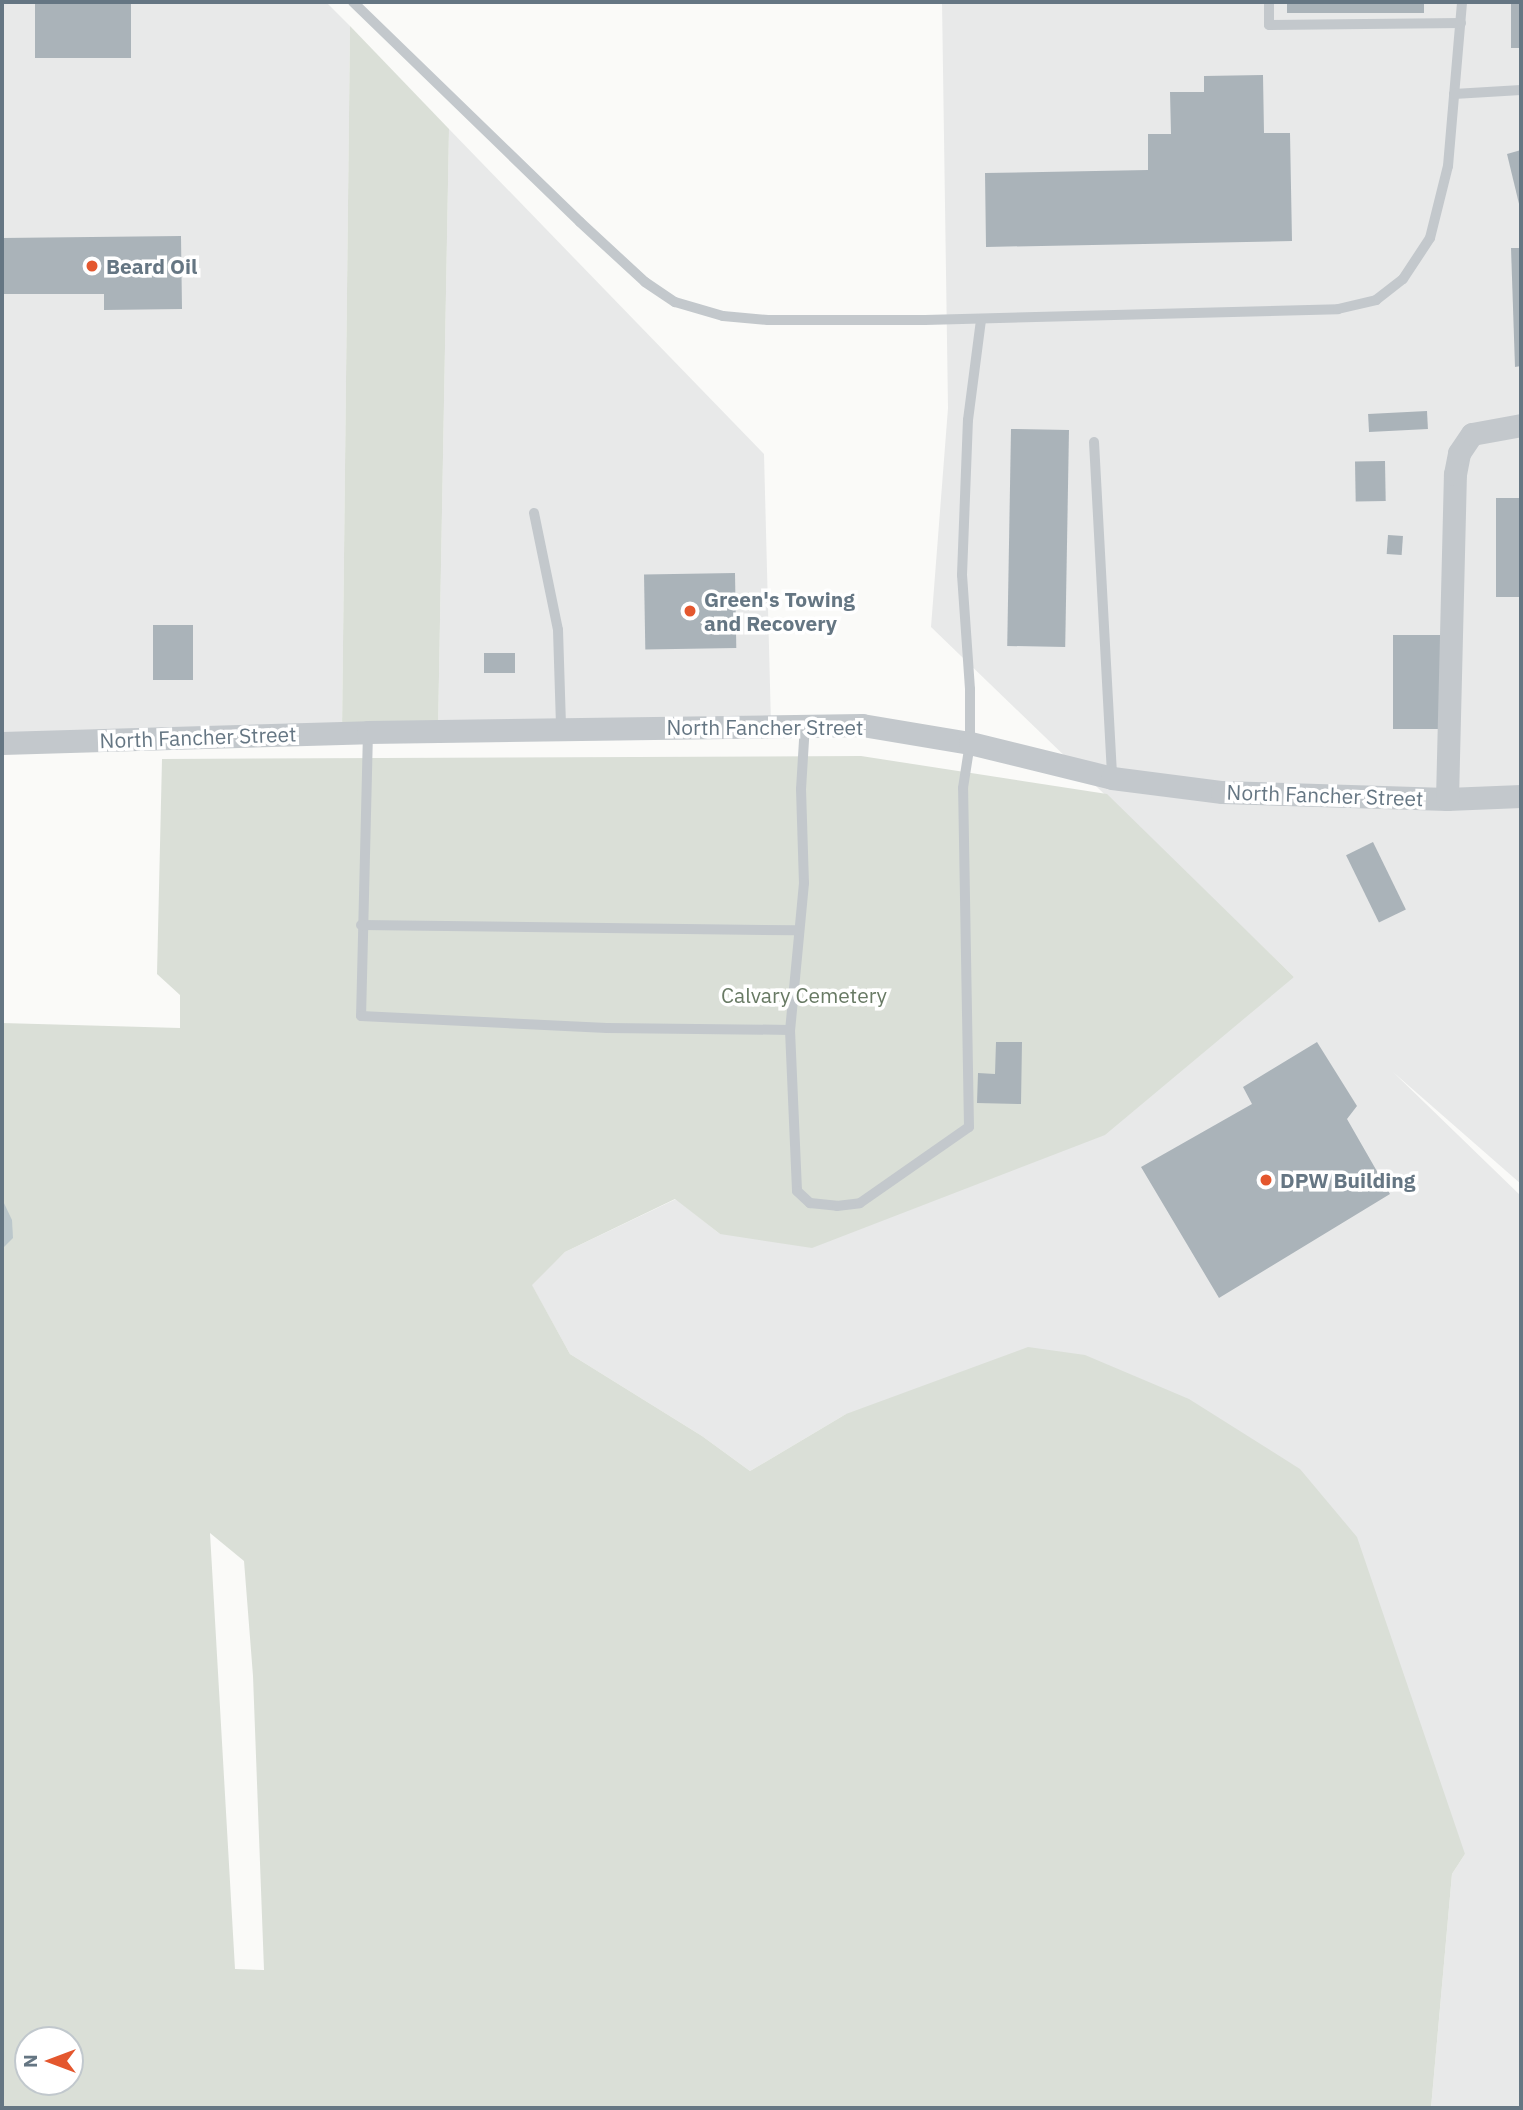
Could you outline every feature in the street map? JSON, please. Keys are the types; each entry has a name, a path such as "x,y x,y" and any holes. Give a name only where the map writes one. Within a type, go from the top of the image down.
{"street":[{"path":"1447,799 1455,474 1459,453 1472,433 1521,425"},
{"name":"North Fancher Street","path":"2,743 368,732 862,725 970,743 1112,778 1222,792 1447,799 1521,796"}],"lane":[{"path":"354,2 645,282 674,302 723,316 768,320 981,320 1324,310 1376,300 1403,279 1430,238 1447,166 1462,2"},
{"path":"1269,2 1269,24 1461,23"},
{"path":"1454,94 1521,90"},
{"path":"805,724 801,789 804,883 796,930 790,1030 797,1191 810,1203 860,1203 970,1127 963,788 970,743 962,575 968,420 981,320"},
{"path":"1094,442 1112,778"},
{"path":"534,513 558,630 561,728"},
{"path":"368,732 361,925 361,1016 579,1027 790,1030"},
{"path":"361,925 796,930"}],"shaded area":[{"path":"2,2 326,2 350,26 342,732 2,738"},
{"path":"942,2 1521,2 1521,1184 1393,1072 1521,1196 1521,2108 1431,2108 1452,1874 1465,1854 846,1414 750,1471 702,1436 570,1354 531,1284 565,1252 676,1199 720,1234 1294,977 931,627 948,408"},
{"path":"449,129 764,454 771,724 438,730"},
{"path":"2,1199 12,1220 13,1238 4,1247"}],"green space":[{"path":"350,26 449,129 438,730 342,732"},
{"name":"Calvary Cemetery","path":"861,756 1107,794 1294,977 1105,1135 812,1248 720,1234 675,1199 565,1252 532,1285 570,1354 702,1436 750,1471 846,1414 1028,1347 1085,1355 1189,1399 1300,1469 1357,1537 1465,1854 1452,1874 1431,2108 2,2108 2,1023 180,1028 180,995 157,974 162,759","holes":["210,1533 244,1561 253,1676 264,1970 235,1969"]}],"building":[{"path":"35,2 131,2 131,58 35,58"},
{"path":"1287,2 1424,2 1424,13 1287,13"},
{"path":"1511,2 1521,2 1521,48 1511,48"},
{"path":"1263,75 1264,133 1290,133 1292,241 986,247 985,173 1148,170 1148,134 1171,134 1170,92 1204,92 1204,76"},
{"path":"1521,150 1521,208 1520,208 1507,154"},
{"name":"Beard Oil","path":"181,236 182,309 104,310 104,294 2,294 2,238"},
{"path":"1511,248 1521,248 1521,366 1515,367"},
{"path":"1427,411 1428,429 1369,432 1368,414"},
{"path":"1011,429 1069,430 1065,647 1007,646"},
{"path":"1385,461 1386,501 1356,502 1355,462"},
{"path":"1496,498 1521,498 1521,597 1496,597"},
{"path":"1388,535 1403,536 1402,555 1387,554"},
{"name":"Green's Towing and Recovery","path":"735,573 736,648 645,650 644,575"},
{"path":"153,625 193,625 193,680 153,680"},
{"path":"1393,635 1446,635 1446,729 1393,729"},
{"path":"484,653 515,653 515,673 484,673"},
{"path":"1373,842 1406,909 1379,923 1346,855"},
{"path":"996,1042 1022,1042 1021,1104 977,1103 978,1073 995,1074"},
{"name":"DPW Building","path":"1317,1042 1357,1106 1347,1119 1390,1194 1219,1298 1141,1167 1252,1104 1243,1087"}],"place":[{"name":"Beard Oil","path":"92,266"},
{"name":"Green's Towing and Recovery","path":"690,611"},
{"name":"DPW Building","path":"1266,1180"}]}
